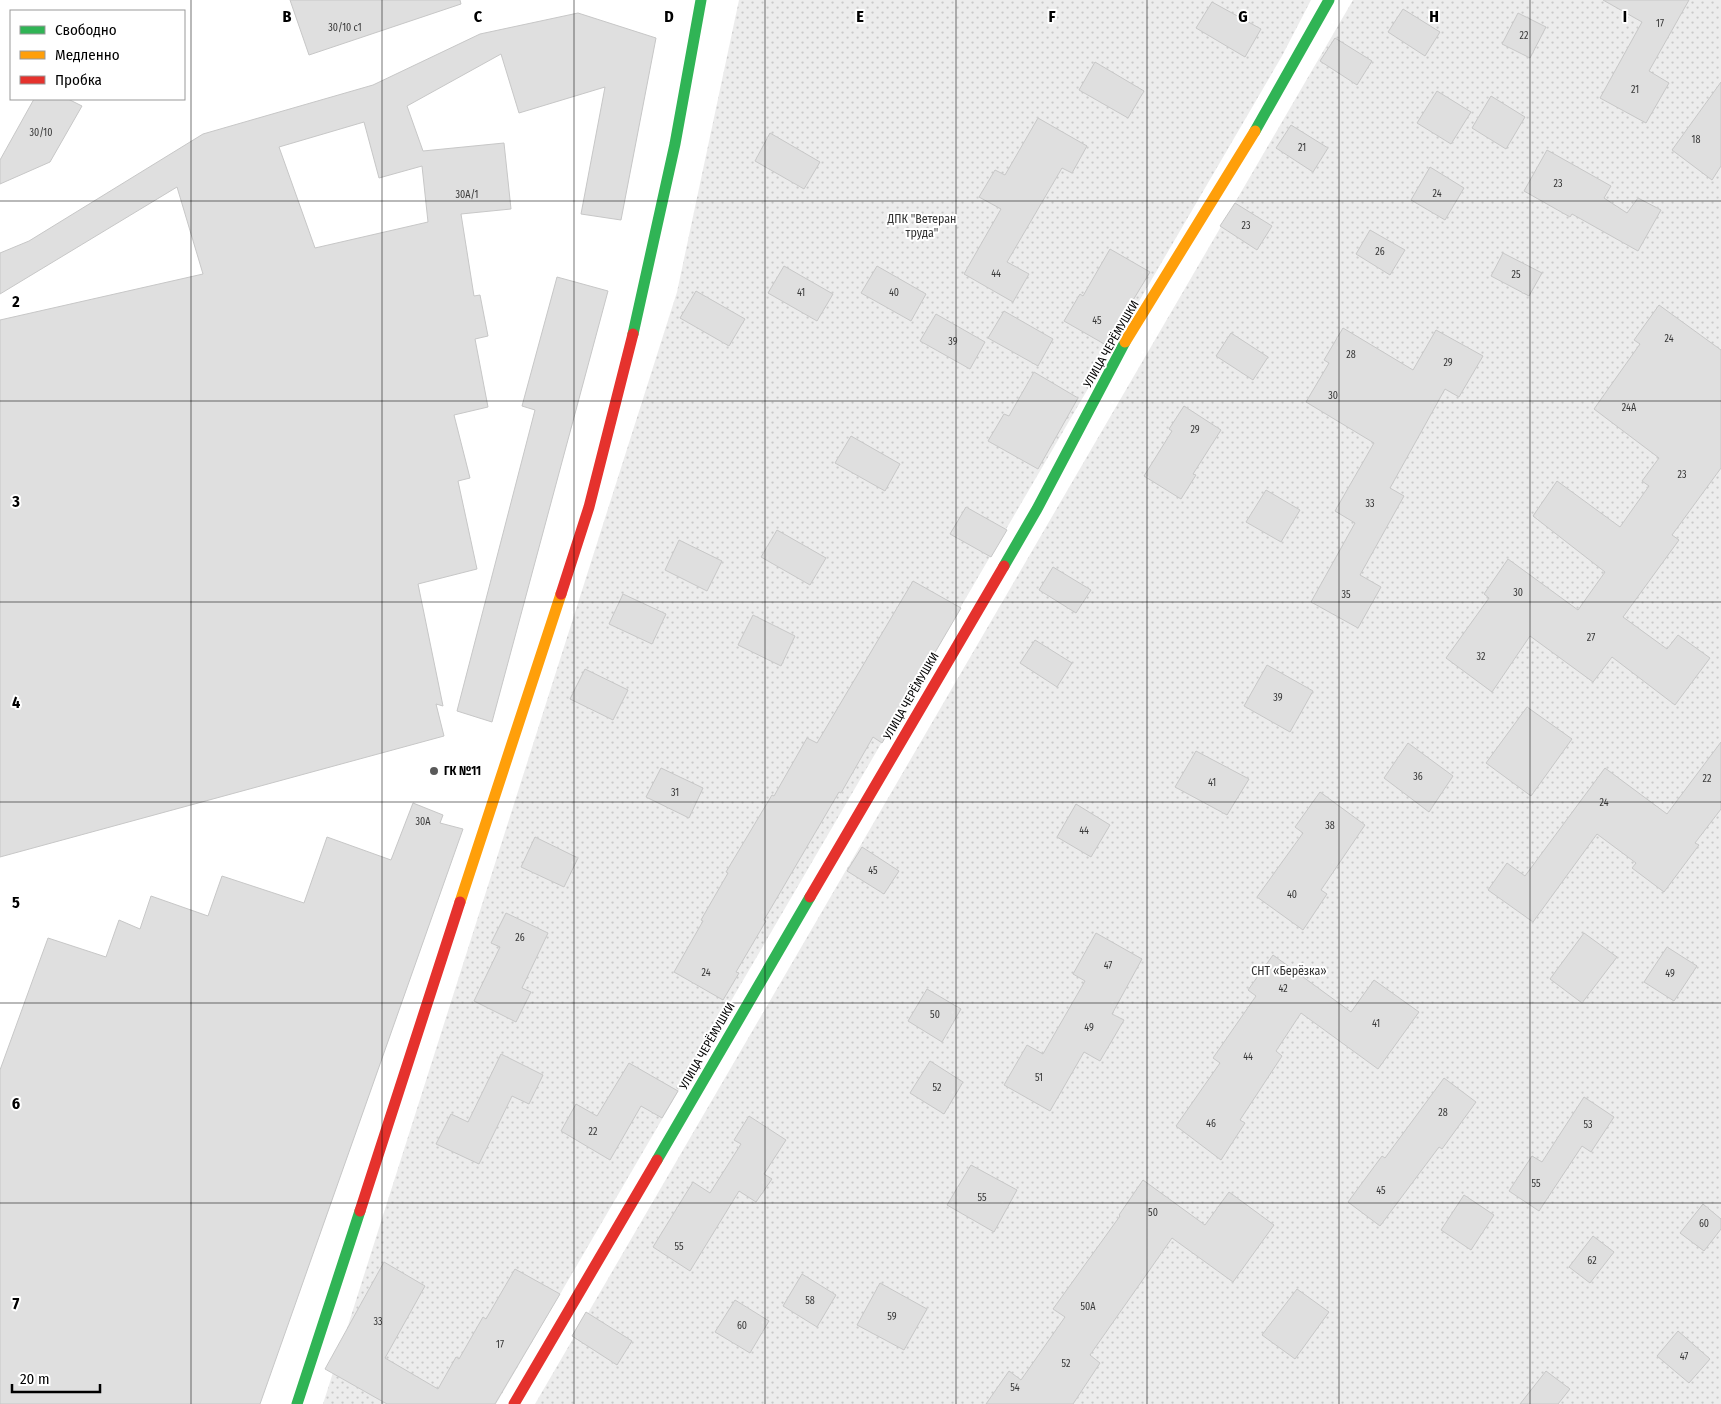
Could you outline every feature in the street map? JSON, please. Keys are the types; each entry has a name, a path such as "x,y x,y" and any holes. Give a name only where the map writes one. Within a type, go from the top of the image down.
{"street":[{"path":"297,1404 589,507 640,304 675,144 701,0"},
{"name":"УЛИЦА ЧЕРЁМУШКИ","path":"514,1404 1037,509 1120,354 1268,110 1329,0"}],"green space":[{"name":"ДПК \"Ветеран труда\"","path":"739,0 1311,0 1282,56 496,1404 323,1404 677,292"},
{"name":"СНТ «Берёзка»","path":"1353,0 1721,0 1721,1404 535,1404"}],"building":[{"path":"290,0 460,0 461,4 309,55"},
{"path":"1603,0 1689,0 1649,71 1669,83 1646,123 1600,98 1642,22"},
{"path":"1212,2 1261,29 1245,57 1196,28"},
{"path":"1403,9 1440,32 1425,56 1388,32"},
{"path":"578,13 656,38 621,220 581,214 605,87 519,113 501,54 407,106 423,151 504,143 511,209 461,214 474,296 480,295 488,336 475,339 488,407 454,415 470,478 458,481 477,569 418,584 443,706 436,704 444,736 0,857 0,320 203,274 177,187 0,294 0,253 29,241 203,134 373,85 480,34","holes":["364,122 379,178 422,166 428,222 315,248 279,147"]},
{"path":"1518,13 1546,27 1530,58 1502,44"},
{"path":"1335,38 1372,61 1357,85 1320,61"},
{"path":"1095,62 1144,91 1128,118 1079,90"},
{"path":"1721,82 1721,166 1712,180 1672,150"},
{"path":"1437,91 1471,112 1451,144 1417,123"},
{"path":"1491,96 1525,117 1506,149 1472,128"},
{"path":"33,100 70,100 82,106 50,162 0,184 0,160"},
{"path":"1038,118 1087,146 1072,173 1062,168 1007,262 1029,274 1013,302 964,274 1001,209 979,197 995,170 1005,175"},
{"path":"1291,125 1328,148 1313,172 1276,148"},
{"path":"770,133 820,162 804,189 755,161"},
{"path":"1547,150 1611,186 1604,198 1627,213 1638,198 1661,210 1638,251 1572,214 1570,217 1524,191"},
{"path":"1430,167 1464,188 1445,220 1411,200"},
{"path":"1235,203 1272,226 1257,250 1220,226"},
{"path":"1370,230 1405,250 1390,275 1356,254"},
{"path":"1110,249 1150,272 1106,345 1064,321 1080,294 1083,296"},
{"path":"1503,253 1542,273 1529,296 1491,276"},
{"path":"784,266 833,294 817,321 768,293"},
{"path":"877,266 926,294 911,321 861,293"},
{"path":"557,277 608,291 492,722 457,711 535,410 522,406"},
{"path":"696,291 745,319 729,346 680,318"},
{"path":"1659,305 1721,350 1721,468 1672,535 1679,540 1623,617 1667,649 1678,635 1710,658 1675,705 1612,657 1593,682 1530,636 1492,692 1446,658 1489,598 1484,594 1508,559 1578,610 1605,572 1533,516 1557,481 1620,527 1649,486 1642,481 1659,458 1594,409 1640,344 1634,340"},
{"path":"1004,311 1053,339 1038,366 988,338"},
{"path":"936,314 985,342 970,369 920,341"},
{"path":"1343,328 1413,370 1436,330 1483,356 1459,397 1445,389 1390,488 1404,496 1360,575 1381,587 1358,628 1311,602 1355,523 1335,511 1374,443 1306,402 1329,363 1324,360"},
{"path":"1231,333 1268,357 1253,380 1216,356"},
{"path":"1034,372 1078,398 1038,469 988,441 1004,414 1009,416"},
{"path":"1184,406 1221,430 1193,474 1196,475 1181,499 1144,476 1172,431 1169,429"},
{"path":"851,436 900,464 885,491 835,463"},
{"path":"1266,490 1300,510 1281,542 1246,522"},
{"path":"966,507 1007,530 991,557 950,534"},
{"path":"777,530 826,558 810,585 761,557"},
{"path":"679,540 722,561 707,591 665,570"},
{"path":"1053,567 1091,590 1076,613 1039,590"},
{"path":"913,581 961,608 882,743 873,737 841,793 839,792 764,920 766,921 736,972 739,973 723,1000 674,972 728,873 726,872 772,795 774,796 807,738 817,743"},
{"path":"623,594 666,614 652,644 609,624"},
{"path":"753,615 795,636 781,666 738,645"},
{"path":"1035,640 1072,663 1057,687 1020,663"},
{"path":"1267,665 1313,691 1290,732 1244,706"},
{"path":"585,669 628,690 613,720 570,699"},
{"path":"1527,707 1572,739 1531,796 1486,763"},
{"path":"1721,742 1721,809 1695,843 1699,845 1664,892 1632,868 1636,863 1597,834 1533,922 1488,890 1507,863 1525,876 1605,768 1667,814"},
{"path":"1408,743 1453,776 1429,812 1384,778"},
{"path":"1196,751 1249,779 1227,815 1175,787"},
{"path":"661,768 703,788 689,818 646,797"},
{"path":"1320,792 1365,825 1321,890 1327,894 1303,930 1257,897 1303,833 1295,827"},
{"path":"413,803 443,815 440,823 463,829 260,1404 0,1404 0,1070 48,938 106,957 119,920 140,929 151,896 208,916 222,876 304,903 327,837 391,860"},
{"path":"1076,804 1110,825 1091,857 1057,837"},
{"path":"535,837 578,858 564,887 521,867"},
{"path":"862,847 899,871 884,894 847,871"},
{"path":"506,913 548,933 522,988 531,992 516,1022 474,1001 500,947 491,943"},
{"path":"1096,933 1142,959 1112,1014 1124,1020 1100,1061 1084,1052 1050,1111 1004,1085 1027,1045 1043,1054 1085,981 1073,974"},
{"path":"1584,933 1617,957 1582,1003 1550,979"},
{"path":"1667,947 1697,966 1674,1001 1644,982"},
{"path":"1273,955 1351,1012 1374,980 1419,1012 1378,1069 1301,1013 1276,1051 1282,1056 1240,1120 1245,1123 1221,1160 1176,1126 1220,1063 1213,1058 1256,996 1248,990"},
{"path":"927,989 961,1009 942,1042 908,1021"},
{"path":"501,1054 543,1075 529,1104 512,1096 479,1164 436,1144 451,1114 468,1122"},
{"path":"930,1061 963,1082 944,1114 910,1093"},
{"path":"629,1063 678,1091 662,1118 641,1106 610,1160 561,1131 576,1104 597,1116"},
{"path":"1444,1078 1476,1102 1442,1149 1439,1147 1380,1226 1348,1202 1382,1156 1385,1158"},
{"path":"1584,1097 1614,1117 1591,1152 1582,1146 1539,1211 1509,1191 1532,1156 1542,1162"},
{"path":"749,1116 786,1140 764,1174 772,1179 756,1202 739,1191 690,1271 653,1247 693,1182 710,1193 741,1144 734,1140"},
{"path":"971,1165 1017,1190 994,1232 947,1205"},
{"path":"1143,1180 1205,1225 1229,1192 1274,1225 1233,1282 1172,1238 1090,1355 1100,1363 1073,1404 986,1404 1009,1371 1021,1380 1065,1317 1053,1309 1120,1216"},
{"path":"1464,1195 1494,1215 1471,1250 1441,1230"},
{"path":"1703,1204 1721,1219 1721,1229 1704,1251 1680,1233"},
{"path":"1593,1236 1614,1252 1590,1283 1569,1267"},
{"path":"384,1262 425,1286 385,1358 438,1389 456,1357 459,1359 483,1317 486,1319 515,1269 560,1294 495,1404 387,1404 325,1369"},
{"path":"802,1274 836,1295 817,1327 783,1306"},
{"path":"880,1283 927,1309 904,1350 857,1325"},
{"path":"1297,1289 1329,1312 1295,1359 1262,1335"},
{"path":"735,1300 769,1321 750,1353 715,1332"},
{"path":"586,1312 632,1341 617,1365 572,1336"},
{"path":"1678,1331 1710,1359 1689,1383 1657,1356"},
{"path":"1546,1371 1570,1389 1558,1404 1520,1404"}],"traffic: fast":[{"path":"633,334 675,144 701,0"},
{"path":"1255,131 1329,0"},
{"path":"1004,566 1037,509 1125,342"},
{"path":"657,1160 810,897"},
{"path":"297,1404 360,1211"}],"traffic: slow":[{"path":"1125,342 1255,131"},
{"path":"460,902 561,594"}],"traffic: jam":[{"path":"561,594 589,507 633,334"},
{"path":"810,897 1004,566"},
{"path":"360,1211 460,902"},
{"path":"514,1404 657,1160"}],"place":[{"name":"ГК №11","path":"434,771"}]}
